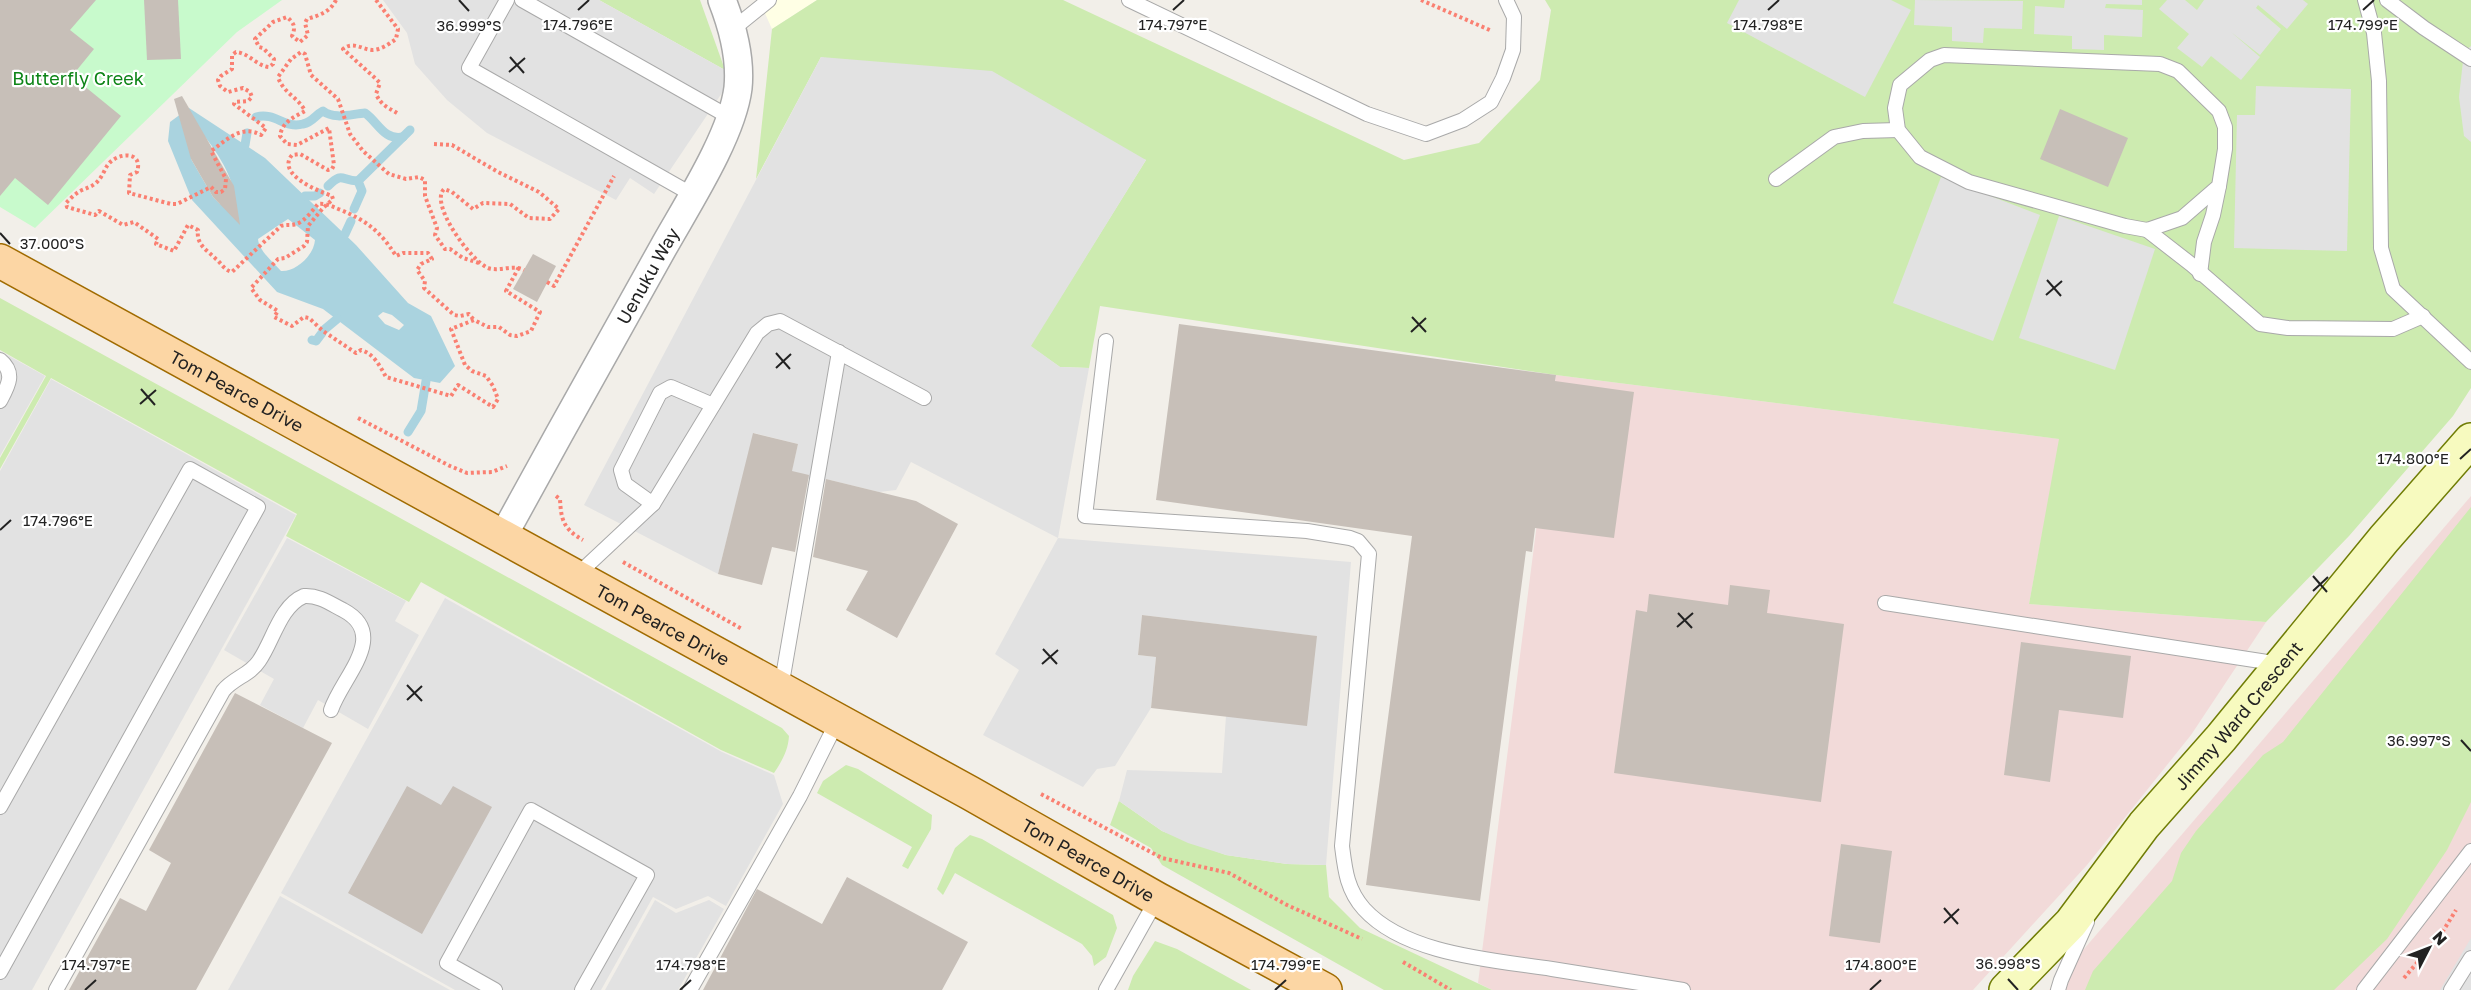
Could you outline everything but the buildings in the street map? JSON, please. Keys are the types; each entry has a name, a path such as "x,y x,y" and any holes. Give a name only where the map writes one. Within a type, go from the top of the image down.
{"main road":[{"name":"Tom Pearce Drive","path":"0,261 1325,990"}],"street":[{"name":"Uenuku Way","path":"502,538 693,195 731,118 738,88 737,55 733,29 722,0"},
{"name":"Jimmy Ward Crescent","path":"2006,990 2071,922 2144,825 2221,738 2384,539 2471,440"}],"lane":[{"path":"507,0 469,68 693,195"},
{"path":"522,0 731,118"},
{"path":"733,29 769,0"},
{"path":"1129,0 1367,114 1426,134 1463,120 1491,102 1513,50 1514,17 1506,0"},
{"path":"2366,0 2374,33 2379,81 2381,248 2393,290 2471,362"},
{"path":"2387,0 2471,59"},
{"path":"2200,274 2204,242 2219,186 2225,149 2225,127 2219,111 2178,71 2160,64 1944,55 1930,60 1900,85 1895,108 1898,130 1920,157 1969,182 2125,226 2147,230 2192,265 2200,274 2260,324 2288,328 2393,329 2423,316"},
{"path":"1776,179 1834,137 1863,131 1898,130"},
{"path":"2147,230 2182,218 2219,186"},
{"path":"575,578 653,504 758,333 768,324 780,321 924,398"},
{"path":"1106,340 1085,516 1307,531 1350,538 1358,541 1369,554 1341,846 1346,878 1352,893 1365,909 1378,921 1400,934 1453,953 1683,990"},
{"path":"780,690 838,352"},
{"path":"0,360 10,375 8,387 0,401"},
{"path":"653,504 625,484 621,470 660,393 671,387 713,405"},
{"path":"0,807 190,469 258,507 0,972"},
{"path":"56,990 223,691 229,683 252,670 289,608 304,596 318,597 352,615 365,635 362,650 331,710"},
{"path":"1885,603 2282,664"},
{"path":"690,990 800,796 837,722"},
{"path":"495,990 447,963 531,810 647,875 582,990"},
{"path":"2364,990 2471,851"},
{"path":"2058,990 2112,868"},
{"path":"1106,990 1157,899"},
{"path":"2451,990 2471,958"}],"path":[{"path":"336,0 332,7 321,15 307,19 304,23 308,35 300,42 292,36 294,27 292,21 287,17 280,17 255,39 259,47 274,59 273,64 269,67 241,52 232,55 231,69 218,80 220,86 228,92 243,88 250,92 252,97 248,101 234,104 266,128 261,135 250,130 238,132 211,151 226,179 227,185 222,192 216,192 211,187 177,204 129,193 130,175 137,172 139,165 137,159 131,154 120,156 106,166 106,171 98,182 80,191 66,203 67,207 95,215 99,211 123,225 134,222 158,238 156,244 174,251 188,225 198,230 197,236 206,252 231,272 281,226 301,222 318,204 328,204 364,220 386,241 396,256 428,253 432,259 421,264 417,270 424,280 424,288 454,315 469,314 474,320 488,327 499,327 510,335 516,336 531,331 540,312 506,291 519,267"},
{"path":"376,0 398,29 396,39 372,50 353,45 343,49 380,83 376,94 385,108 396,113"},
{"path":"1421,0 1493,32"},
{"path":"474,320 451,329 465,365 486,376 493,386 498,399 493,407 458,385 451,396 386,377 366,351 350,350 343,342 323,331 309,318 304,317 292,326 274,317 278,311 260,300 250,288 278,259 285,258 308,242 308,226 333,199 332,196 314,189 296,177 288,165 292,155 300,154 328,170 332,170 334,165 329,128 291,146 280,136 283,127 305,111 303,106 291,98 278,77 291,60 301,52 305,54 311,75 338,99 353,140 363,151 389,174 406,179 419,177 424,180 426,195 438,228 435,234 445,249 450,249 463,258 497,270 519,267 524,270"},
{"path":"434,144 452,145 498,172 539,192 559,209 550,219 529,218 510,204 483,203 473,209 452,192 444,189 439,197 442,210 470,256 479,263"},
{"path":"547,282 554,286 625,155"},
{"path":"1092,821 1162,858 1229,873 1287,905 1350,932"},
{"path":"2403,979 2440,936 2458,906"}],"shaded area":[{"path":"383,0 599,0 734,75 654,194 630,178 616,200 487,133 447,100 415,64 407,33"},
{"path":"759,0 817,0 772,29"},
{"path":"1739,0 1891,0 1911,10 1865,97 1727,23"},
{"path":"1915,0 2023,1 2022,29 1984,28 1983,43 1952,41 1952,27 1914,25"},
{"path":"2065,0 2142,0 2142,5 2106,4 2105,8 2143,10 2142,37 2104,35 2104,50 2072,49 2072,36 2034,34 2035,6 2064,8"},
{"path":"2167,0 2185,0 2197,10 2204,0 2303,0 2308,4 2287,29 2258,5 2256,8 2281,29 2260,55 2231,32 2260,57 2241,80 2211,56 2202,67 2177,48 2189,34 2159,9"},
{"path":"2471,46 2471,142 2464,136 2459,97 2464,52"},
{"path":"821,57 992,71 1146,160 1031,346 1060,367 1089,368 1058,538 911,462 896,490 879,492 826,479 825,483 791,474 798,444 754,433 718,574 584,505"},
{"path":"2256,86 2351,89 2347,251 2234,248 2237,115 2255,115"},
{"path":"1941,177 2040,215 1993,341 1893,303"},
{"path":"2059,216 2155,249 2115,370 2019,338"},
{"path":"0,351 45,376 0,456"},
{"path":"1556,375 2060,439 2029,604 2266,622 2191,735 2087,865 1973,990 1492,990 1478,983"},
{"path":"51,379 296,515 32,990 0,990 0,471"},
{"path":"2471,496 2471,990 2049,990"},
{"path":"287,538 406,601 395,621 419,635 368,729 318,700 303,728 260,705 274,679 224,650"},
{"path":"1058,538 1351,562 1326,865 1287,864 1226,855 1188,843 1162,831 1119,801 1127,770 1222,773 1226,716 1316,636 1142,615 1138,655 1156,657 1151,708 1115,766 1097,769 1083,787 983,735 1019,670 995,654"},
{"path":"445,598 722,752 774,775 783,804 726,906 708,896 676,909 653,897 601,990 455,990 281,893"},
{"path":"280,896 450,990 228,990"},
{"path":"655,900 676,913 709,900 724,909 678,990 605,990"},
{"path":"2471,938 2471,990 2440,990"}],"green space":[{"name":"Butterfly Creek","path":"0,0 282,0 237,32 35,228 0,207"},
{"path":"599,0 700,0 725,70"},
{"path":"817,0 1063,0 1404,160 1479,143 1540,80 1551,10 1545,0 2471,0 2471,388 2453,416 2349,536 2266,622 2029,604 2059,439 1556,375 1100,306 1089,368 1060,367 1030,346 1146,160 821,57 756,179 772,29"},
{"path":"0,298 782,728 789,736 780,764 774,773 721,750 421,582 409,602 286,536 297,514 51,378 0,469 0,458 46,376 0,350"},
{"path":"2471,507 2471,802 2447,850 2387,939 2334,990 2085,990 2093,971 2172,881 2181,853 2196,831 2263,755 2283,742"},
{"path":"846,765 858,769 932,815 931,829 908,869 902,866 912,847 817,793 823,781"},
{"path":"1119,801 1162,831 1226,855 1287,864 1326,865 1329,897 1360,928 1492,990 1384,990 1162,865 1151,848 1110,825"},
{"path":"970,835 982,839 1113,915 1117,928 1106,957 1094,966 1092,956 1082,944 955,873 943,895 937,889 955,848"},
{"path":"1155,941 1177,949 1251,990 1128,990 1133,976"}],"water":[{"path":"189,108 265,158 356,245 408,303 431,316 455,366 440,383 414,378 323,309 277,292 192,200 168,141 170,122","holes":["197,128 210,143 232,184 234,202 228,206 220,204 213,197 191,159","288,219 315,240 314,246 303,262 292,269 281,271 264,252 258,239","383,312 392,315 404,325 399,330 385,324 378,316"]}],"waterway":[{"path":"256,117 269,117 296,125 309,122 323,111 338,116 365,113 386,134 403,137"},
{"path":"354,209 362,191 358,181 410,130"},
{"path":"245,145 247,133"},
{"path":"328,186 340,178 358,181"},
{"path":"305,196 315,196 320,193"},
{"path":"345,234 351,221"},
{"path":"325,329 337,319"},
{"path":"312,340 316,341 322,333"},
{"path":"408,432 421,411 426,381"}]}
